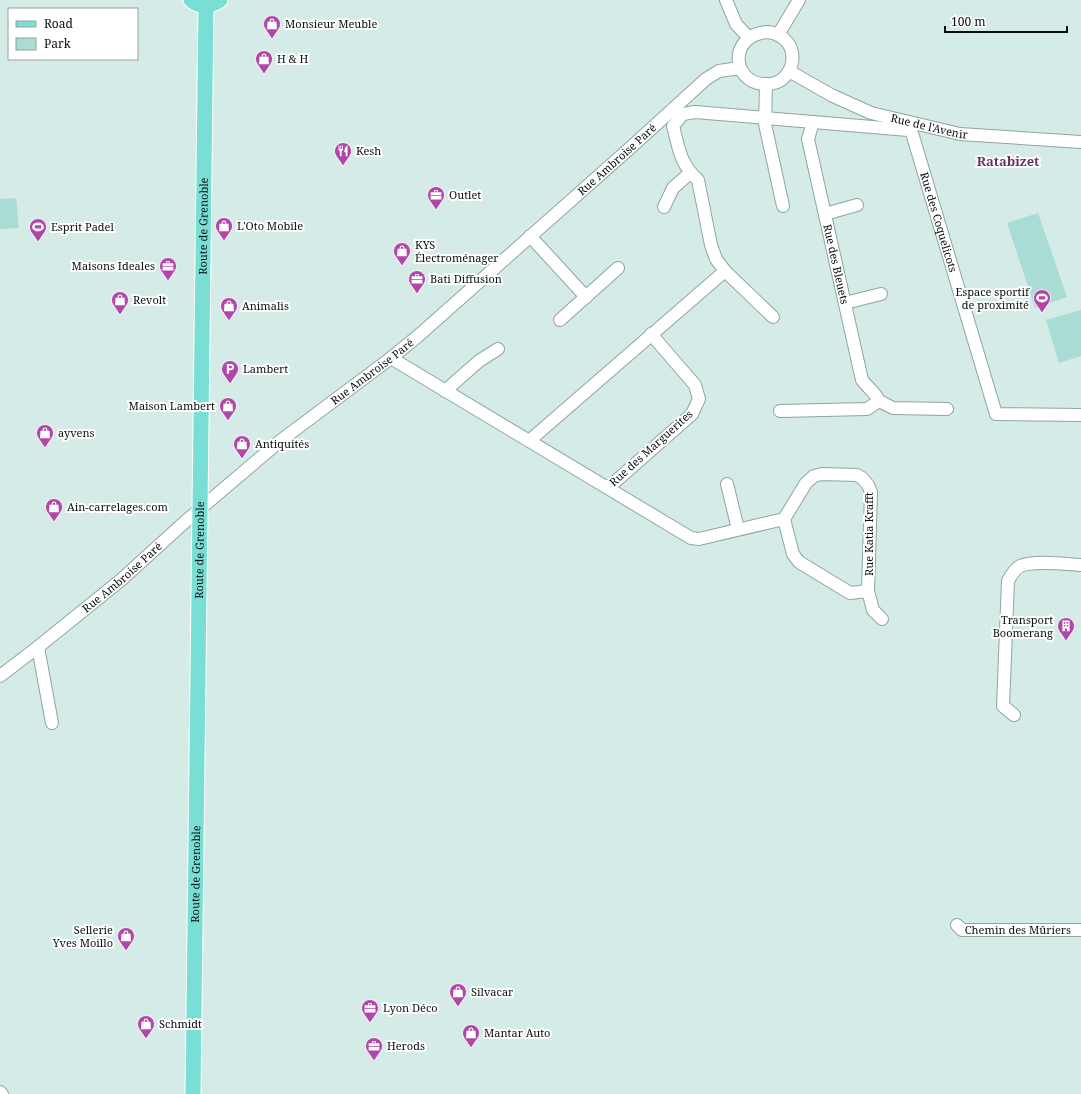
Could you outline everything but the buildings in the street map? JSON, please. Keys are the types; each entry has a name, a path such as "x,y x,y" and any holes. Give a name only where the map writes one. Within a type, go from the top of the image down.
{"main road":[{"path":"191,0 200,5 213,3"},
{"name":"Route de Grenoble","path":"193,1094 200,509 213,3"}],"street":[{"path":"726,0 736,24 749,38"},
{"path":"778,35 799,0"},
{"path":"761,32 774,33 778,35 787,41 792,52 793,60 789,71 780,80 771,84 754,82 745,75 740,68 738,54 741,47 749,38 761,32"},
{"name":"Rue Ambroise Paré","path":"0,676 121,580 200,509 280,441 418,336 706,79 719,71 740,68"},
{"name":"Rue de l'Avenir","path":"789,71 831,95 871,113 960,134 1081,142"},
{"path":"766,84 764,124 783,206"},
{"name":"Rue de l'Avenir","path":"690,173 684,164 673,126 683,114 695,112 908,130 912,133"},
{"name":"Rue des Bleuets","path":"813,122 808,139 862,380 867,387 875,393 879,401 893,408 947,409"},
{"name":"Rue des Coquelicots","path":"912,133 996,414 1081,415"},
{"path":"664,208 673,188 690,173 698,180 711,245 716,259 725,271 773,317"},
{"path":"825,214 857,205"},
{"path":"530,236 586,297"},
{"path":"560,320 618,268"},
{"path":"529,441 725,271"},
{"path":"845,303 881,294"},
{"name":"Rue des Marguerites","path":"391,358 608,488 692,414 699,399 695,385 651,334"},
{"path":"445,391 479,361 498,349"},
{"path":"780,411 867,409 879,401"},
{"name":"Rue Katia Krafft","path":"784,519 806,483 814,476 822,474 857,475 862,478 868,485 871,492 868,591 873,610 882,619"},
{"path":"727,484 738,529"},
{"path":"608,488 692,538 699,539 784,519 793,554 799,562 850,593 868,591"},
{"path":"1014,715 1003,706 1008,581 1012,572 1021,566 1034,563 1081,565"},
{"path":"38,647 52,723"},
{"name":"Chemin des Mûriers","path":"957,925 962,930 1081,930"}],"green space":[{"path":"16,198 19,228 0,229 0,199"},
{"path":"1038,213 1067,297 1035,308 1007,223"},
{"path":"1081,310 1081,356 1059,363 1046,320"}],"place":[{"name":"Monsieur Meuble","path":"272,39"},
{"name":"H & H","path":"264,74"},
{"name":"Kesh","path":"343,166"},
{"name":"Outlet","path":"436,210"},
{"name":"L'Oto Mobile","path":"224,241"},
{"name":"Esprit Padel","path":"38,242"},
{"name":"KYS Électroménager","path":"402,266"},
{"name":"Maisons Ideales","path":"168,281"},
{"name":"Bati Diffusion","path":"417,294"},
{"name":"Espace sportif de proximité","path":"1042,313"},
{"name":"Revolt","path":"120,315"},
{"name":"Animalis","path":"229,321"},
{"name":"Lambert","path":"230,384"},
{"name":"Maison Lambert","path":"228,421"},
{"name":"ayvens","path":"45,448"},
{"name":"Antiquités","path":"242,459"},
{"name":"Ain-carrelages.com","path":"54,522"},
{"name":"Transport Boomerang","path":"1066,641"},
{"name":"Sellerie Yves Moillo","path":"126,951"},
{"name":"Silvacar","path":"458,1007"},
{"name":"Lyon Déco","path":"370,1023"},
{"name":"Schmidt","path":"146,1039"},
{"name":"Mantar Auto","path":"471,1048"},
{"name":"Herods","path":"374,1061"}],"district":[{"name":"Ratabizet","path":"1008,161"}]}
